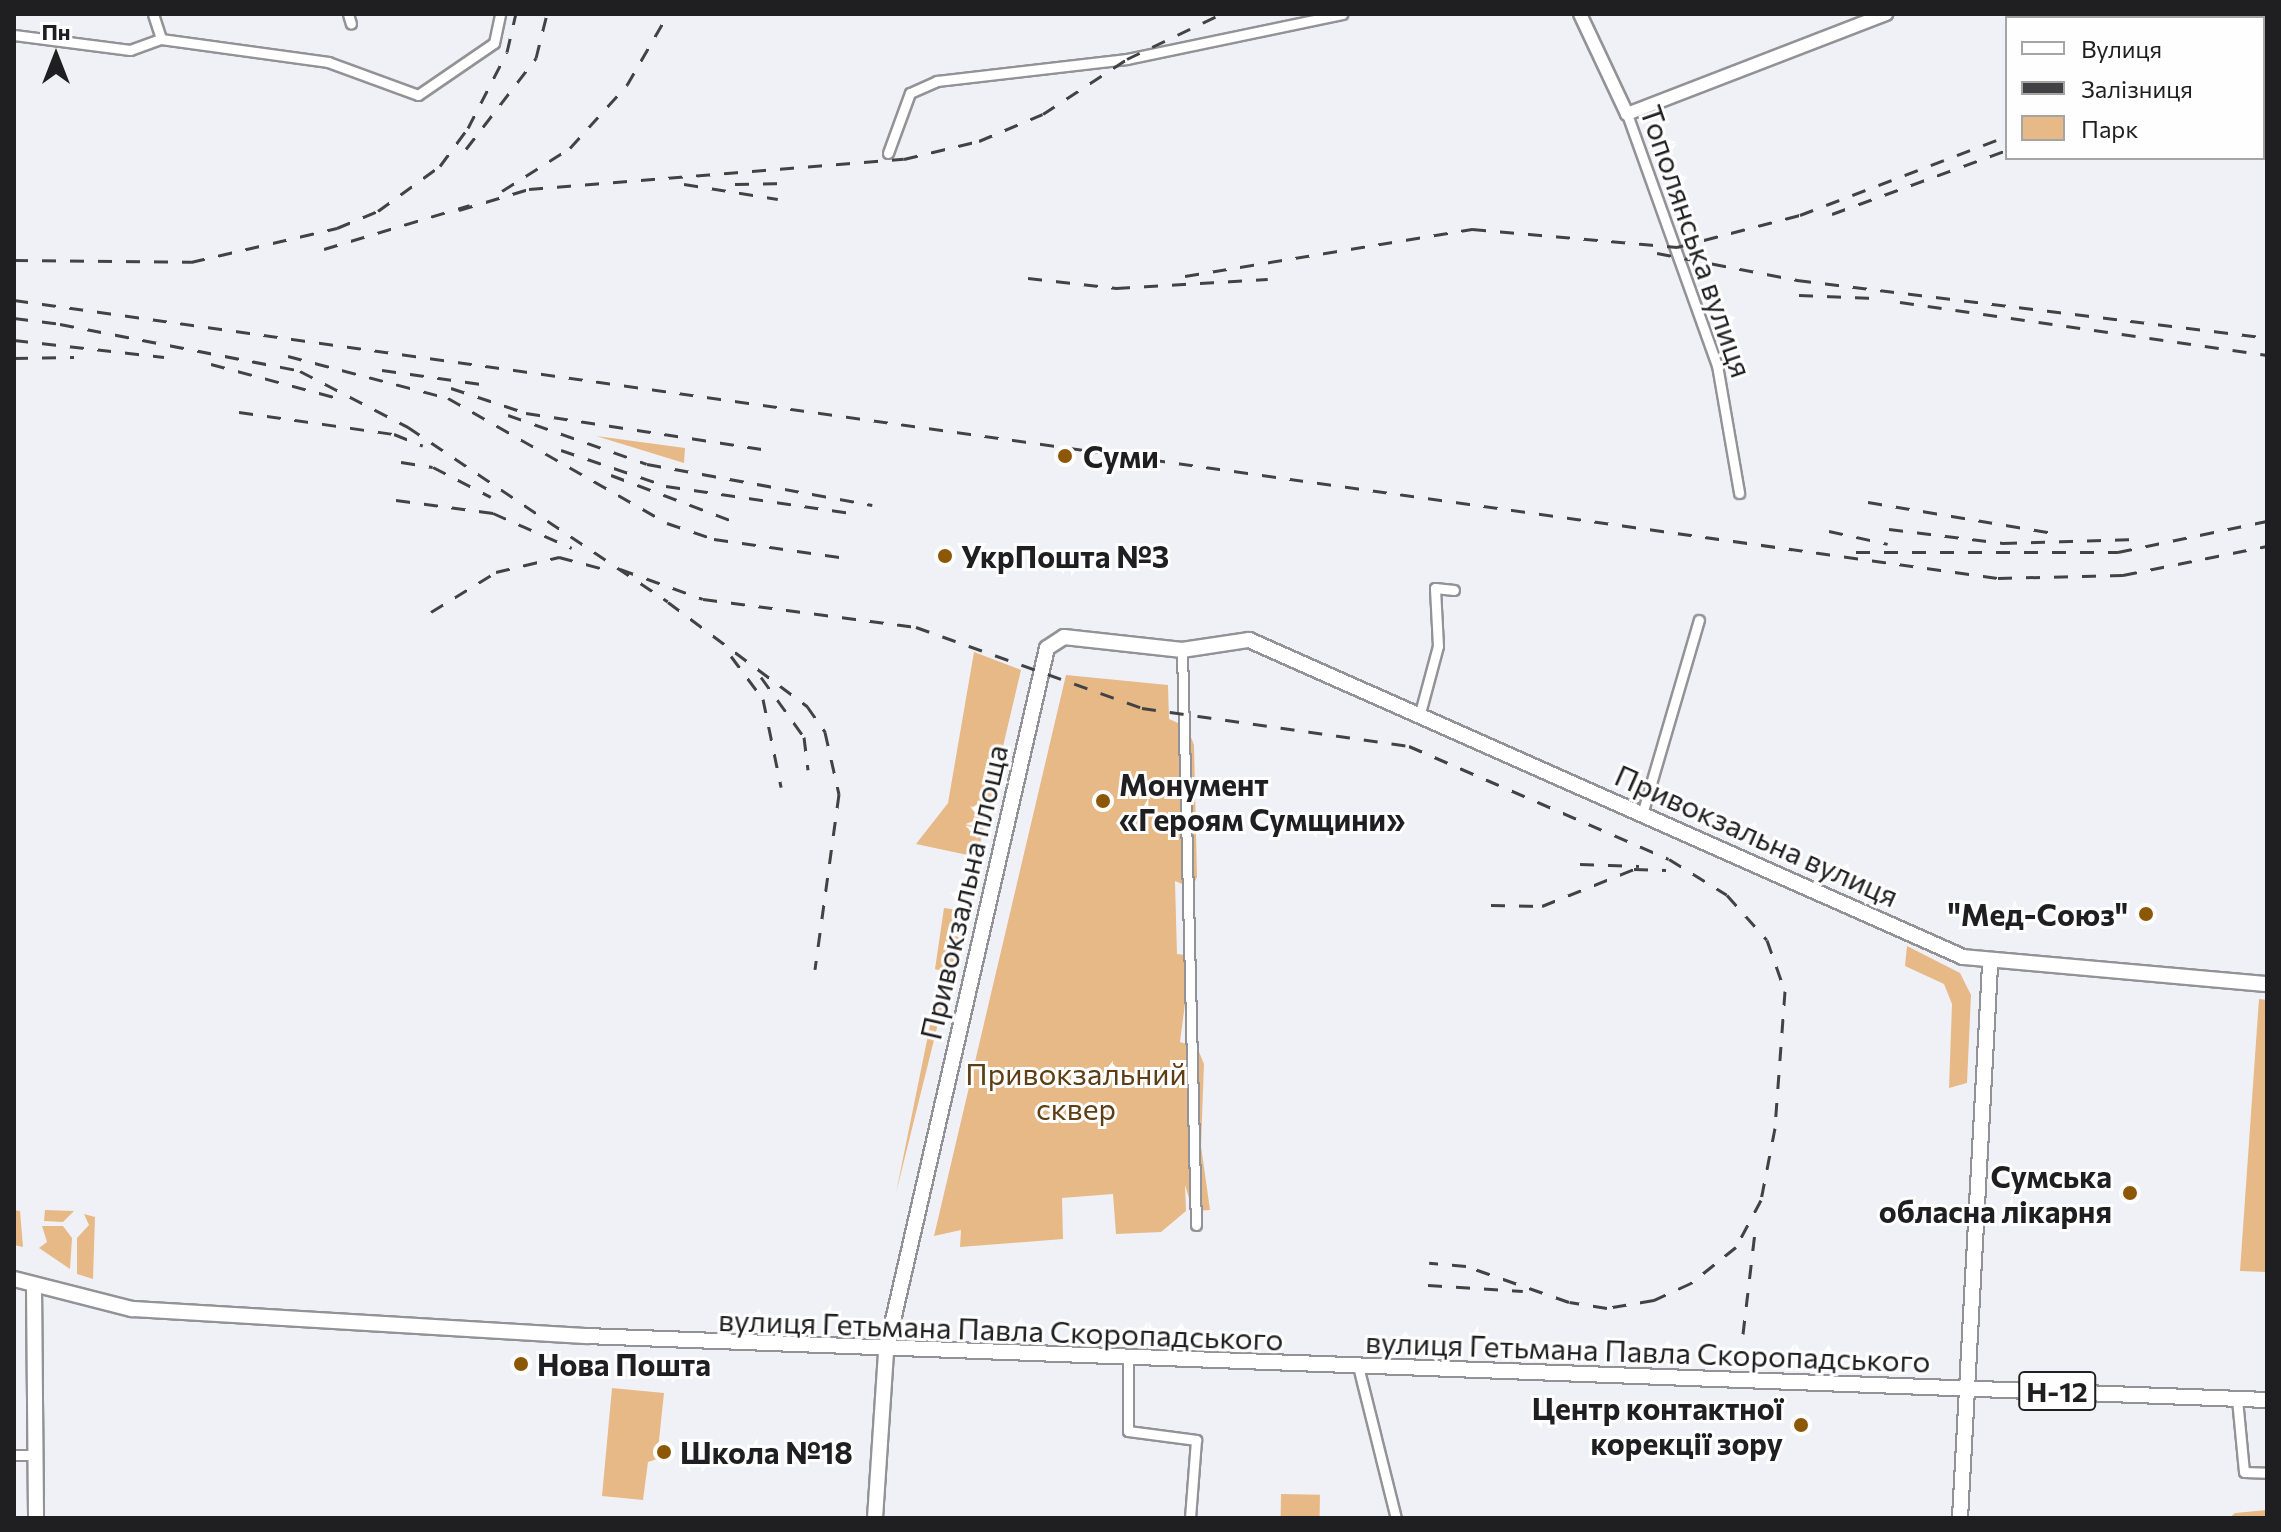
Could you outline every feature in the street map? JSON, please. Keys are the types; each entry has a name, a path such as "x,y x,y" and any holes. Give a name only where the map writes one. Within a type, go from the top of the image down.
{"main road":[{"name":"Привокзальна площа","path":"875,1518 886,1351 1047,648 1064,637 1182,650 1249,640"},
{"name":"Привокзальна вулиця","path":"1249,640 1990,965 2267,984"},
{"path":"1960,1518 1990,965"},
{"name":"вулиця Гетьмана Павла Скоропадського","path":"14,1279 132,1309 886,1351 1359,1370 1969,1387"},
{"path":"34,1285 36,1518"},
{"name":"Н-12","path":"1969,1387 2267,1400"}],"street":[{"path":"153,14 161,39"},
{"path":"14,35 130,50 161,39 328,62 418,95 494,43 500,14"},
{"path":"888,153 910,93 937,81 1127,59 1342,14"},
{"name":"Тополянська вулиця","path":"1580,14 1627,114 1717,365 1739,493"},
{"path":"1627,114 1886,14"},
{"path":"1420,713 1438,646 1435,588 1454,590"},
{"path":"1643,811 1699,620"},
{"path":"1182,650 1196,1225"},
{"path":"1128,1362 1128,1431 1196,1440 1190,1518"},
{"path":"1359,1370 1396,1518"},
{"path":"2237,1399 2244,1472 2267,1473"},
{"path":"14,1455 36,1455"}],"green space":[{"path":"596,436 685,448 684,463"},
{"path":"974,652 1021,670 977,857 916,844 948,803"},
{"name":"Привокзальний сквер","path":"1066,675 1168,685 1169,719 1187,727 1194,745 1197,877 1192,888 1175,881 1177,954 1186,955 1188,981 1180,1042 1197,1047 1204,1064 1201,1146 1210,1210 1193,1211 1185,1185 1186,1211 1161,1232 1116,1234 1113,1194 1062,1198 1063,1239 960,1247 961,1230 934,1236"},
{"path":"944,908 966,911 896,1193 941,971 935,969"},
{"path":"1907,946 1960,973 1971,995 1967,1083 1949,1088 1952,1004 1944,984 1905,966"},
{"path":"2259,999 2267,1000 2267,1272 2240,1271"},
{"path":"14,1210 20,1211 23,1247 14,1245"},
{"path":"45,1210 74,1211 63,1222 44,1221"},
{"path":"84,1214 95,1217 93,1279 77,1274 77,1238 89,1225"},
{"path":"42,1226 63,1226 72,1238 70,1269 39,1248 47,1242"},
{"path":"612,1388 664,1393 657,1459 648,1462 643,1500 602,1496"},
{"path":"1281,1494 1320,1495 1320,1518 1281,1518"},
{"path":"2267,1510 2267,1518 2229,1518 2235,1513"}],"railway":[{"path":"14,260 191,262 337,228 378,211 440,166 468,128 507,52 516,14"},
{"path":"466,149 536,58 547,14"},
{"path":"502,191 570,148 627,85 668,14"},
{"path":"459,210 529,189 904,159 979,141 1043,114 1127,59 1221,14"},
{"path":"1185,276 1472,229 1677,247 1800,215 2005,137"},
{"path":"1832,214 2005,151"},
{"path":"735,184 788,183"},
{"path":"684,184 778,199"},
{"path":"324,249 470,205"},
{"path":"1657,253 1797,280 2267,338"},
{"path":"1028,278 1116,288 1268,279"},
{"path":"1799,295 1874,298"},
{"path":"14,300 1998,578 2123,575 2267,546"},
{"path":"1900,302 2267,355"},
{"path":"14,318 70,325"},
{"path":"60,324 306,372"},
{"path":"14,340 164,357"},
{"path":"288,356 448,398 667,523 714,539 852,559"},
{"path":"14,358 74,357"},
{"path":"211,364 342,399"},
{"path":"382,370 481,384"},
{"path":"300,371 408,427 668,602 807,706 825,732 839,794 815,969"},
{"path":"451,388 526,413 768,450"},
{"path":"239,412 394,434 423,446"},
{"path":"508,415 647,464 872,505"},
{"path":"561,450 666,486 858,514"},
{"path":"401,462 433,467 491,497"},
{"path":"611,475 738,523"},
{"path":"396,500 493,513 572,548"},
{"path":"1868,502 2059,534"},
{"path":"1856,552 2118,552 2267,521"},
{"path":"1889,529 2003,543 2137,539"},
{"path":"1829,531 1888,544"},
{"path":"431,612 496,572 559,557 608,570"},
{"path":"620,569 703,599 916,627 1142,708 1409,746 1669,859 1727,895 1767,940 1785,991 1775,1128 1761,1200 1736,1247 1691,1283 1654,1300 1607,1308 1569,1302 1466,1266 1429,1263"},
{"path":"731,656 763,699 781,787"},
{"path":"761,677 804,737 808,770"},
{"path":"1580,864 1639,866"},
{"path":"1491,905 1542,906 1634,869 1666,870"},
{"path":"1743,1334 1756,1223"},
{"path":"1428,1285 1523,1291"}],"place":[{"name":"Суми","path":"1065,456"},
{"name":"УкрПошта №3","path":"945,556"},
{"name":"Монумент «Героям Сумщини»","path":"1103,801"},
{"name":"\"Мед-Союз\"","path":"2146,914"},
{"name":"Сумська обласна лікарня","path":"2130,1193"},
{"name":"Нова Пошта","path":"521,1364"},
{"name":"Центр контактної корекції зору","path":"1801,1425"},
{"name":"Школа №18","path":"664,1452"}]}
